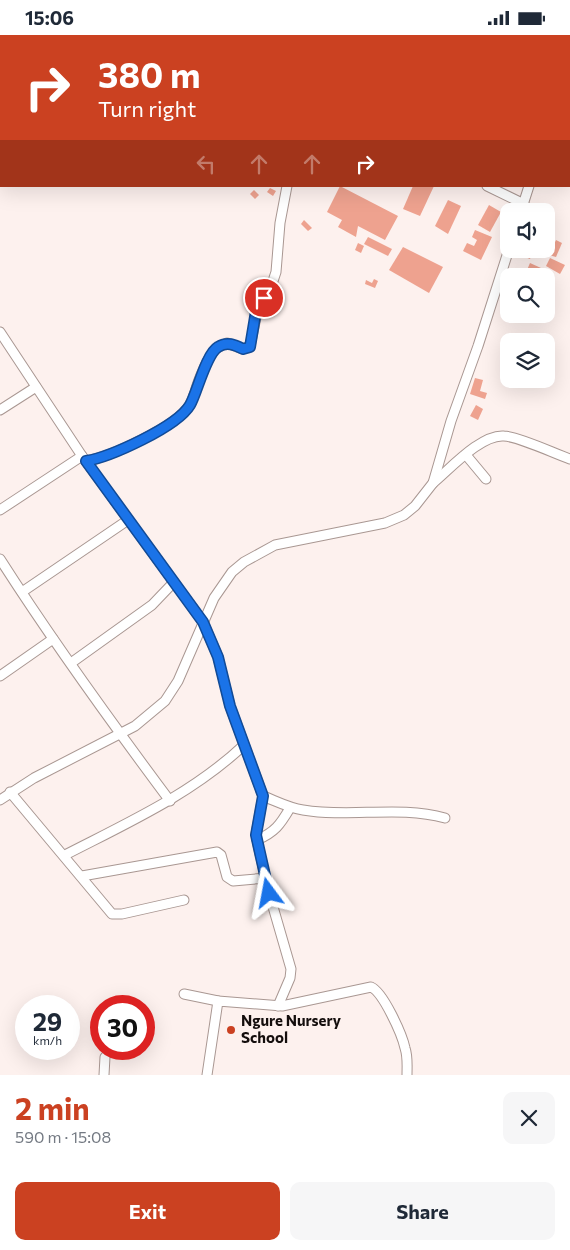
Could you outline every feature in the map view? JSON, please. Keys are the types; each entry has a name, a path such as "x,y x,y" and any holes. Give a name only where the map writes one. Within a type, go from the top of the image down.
{"street":[{"path":"0,509 84,458 104,457 158,431 185,411 191,403 204,370 218,347 227,343 243,349 250,347 256,311 276,273 280,223 287,187"},
{"path":"489,187 516,203"},
{"path":"524,203 529,187"},
{"path":"434,483 451,421 478,346 506,258"},
{"path":"0,332 84,458 203,622 218,657 230,706 263,796 256,835 291,969 290,978 278,1006"},
{"path":"0,411 36,387"},
{"path":"0,800 34,778 120,734 148,716 165,701 178,681 214,597 237,567 253,556 275,545 396,519 410,511 434,483 466,455 491,437 504,435 570,459"},
{"path":"466,455 486,479"},
{"path":"22,592 128,520"},
{"path":"0,559 4,574 22,592 120,734 170,801"},
{"path":"71,663 152,605 174,583"},
{"path":"0,676 53,639"},
{"path":"64,855 170,801 193,787 222,766 244,745"},
{"path":"10,792 114,915 184,900"},
{"path":"263,796 290,807 330,813 417,812 445,818"},
{"path":"257,840 271,834 278,827 290,807"},
{"path":"82,877 217,852 221,855 229,880 266,878"},
{"path":"184,994 218,1001 278,1006 371,987 375,988 402,1036 408,1059 407,1075"},
{"path":"207,1075 218,1001"},
{"path":"104,1075 106,1060"}],"building":[{"path":"340,187 342,187 398,216 385,240 358,226 356,237 338,227 342,220 327,212"},
{"path":"413,187 434,187 420,216 403,209"},
{"path":"270,188 276,191 273,196 267,192"},
{"path":"254,190 259,195 255,199 250,194"},
{"path":"448,200 461,206 448,234 435,226"},
{"path":"489,205 500,211 490,232 478,225"},
{"path":"304,220 312,228 308,231 301,224"},
{"path":"475,230 492,237 481,260 463,251 467,243 474,246 477,240 472,237"},
{"path":"368,237 392,249 388,256 364,244"},
{"path":"556,240 562,243 556,257 555,257"},
{"path":"358,243 364,246 361,253 355,250"},
{"path":"403,247 443,267 429,293 389,270"},
{"path":"550,258 565,265 560,274 555,271 555,268 546,266"},
{"path":"530,263 541,268 528,268"},
{"path":"374,279 378,281 375,288 365,284 366,280 372,283"},
{"path":"475,378 483,380 480,391 487,393 485,399 470,394"},
{"path":"476,405 483,409 478,420 470,416"}],"place":[{"name":"Ngure Nursery School","path":"231,1030"}],"route":[{"path":"264,298 256,311 250,347 243,349 227,343 218,347 204,370 191,403 185,411 158,431 125,448 104,457 86,461 203,622 218,657 230,706 263,796 263,805 256,835 269,893"}]}
